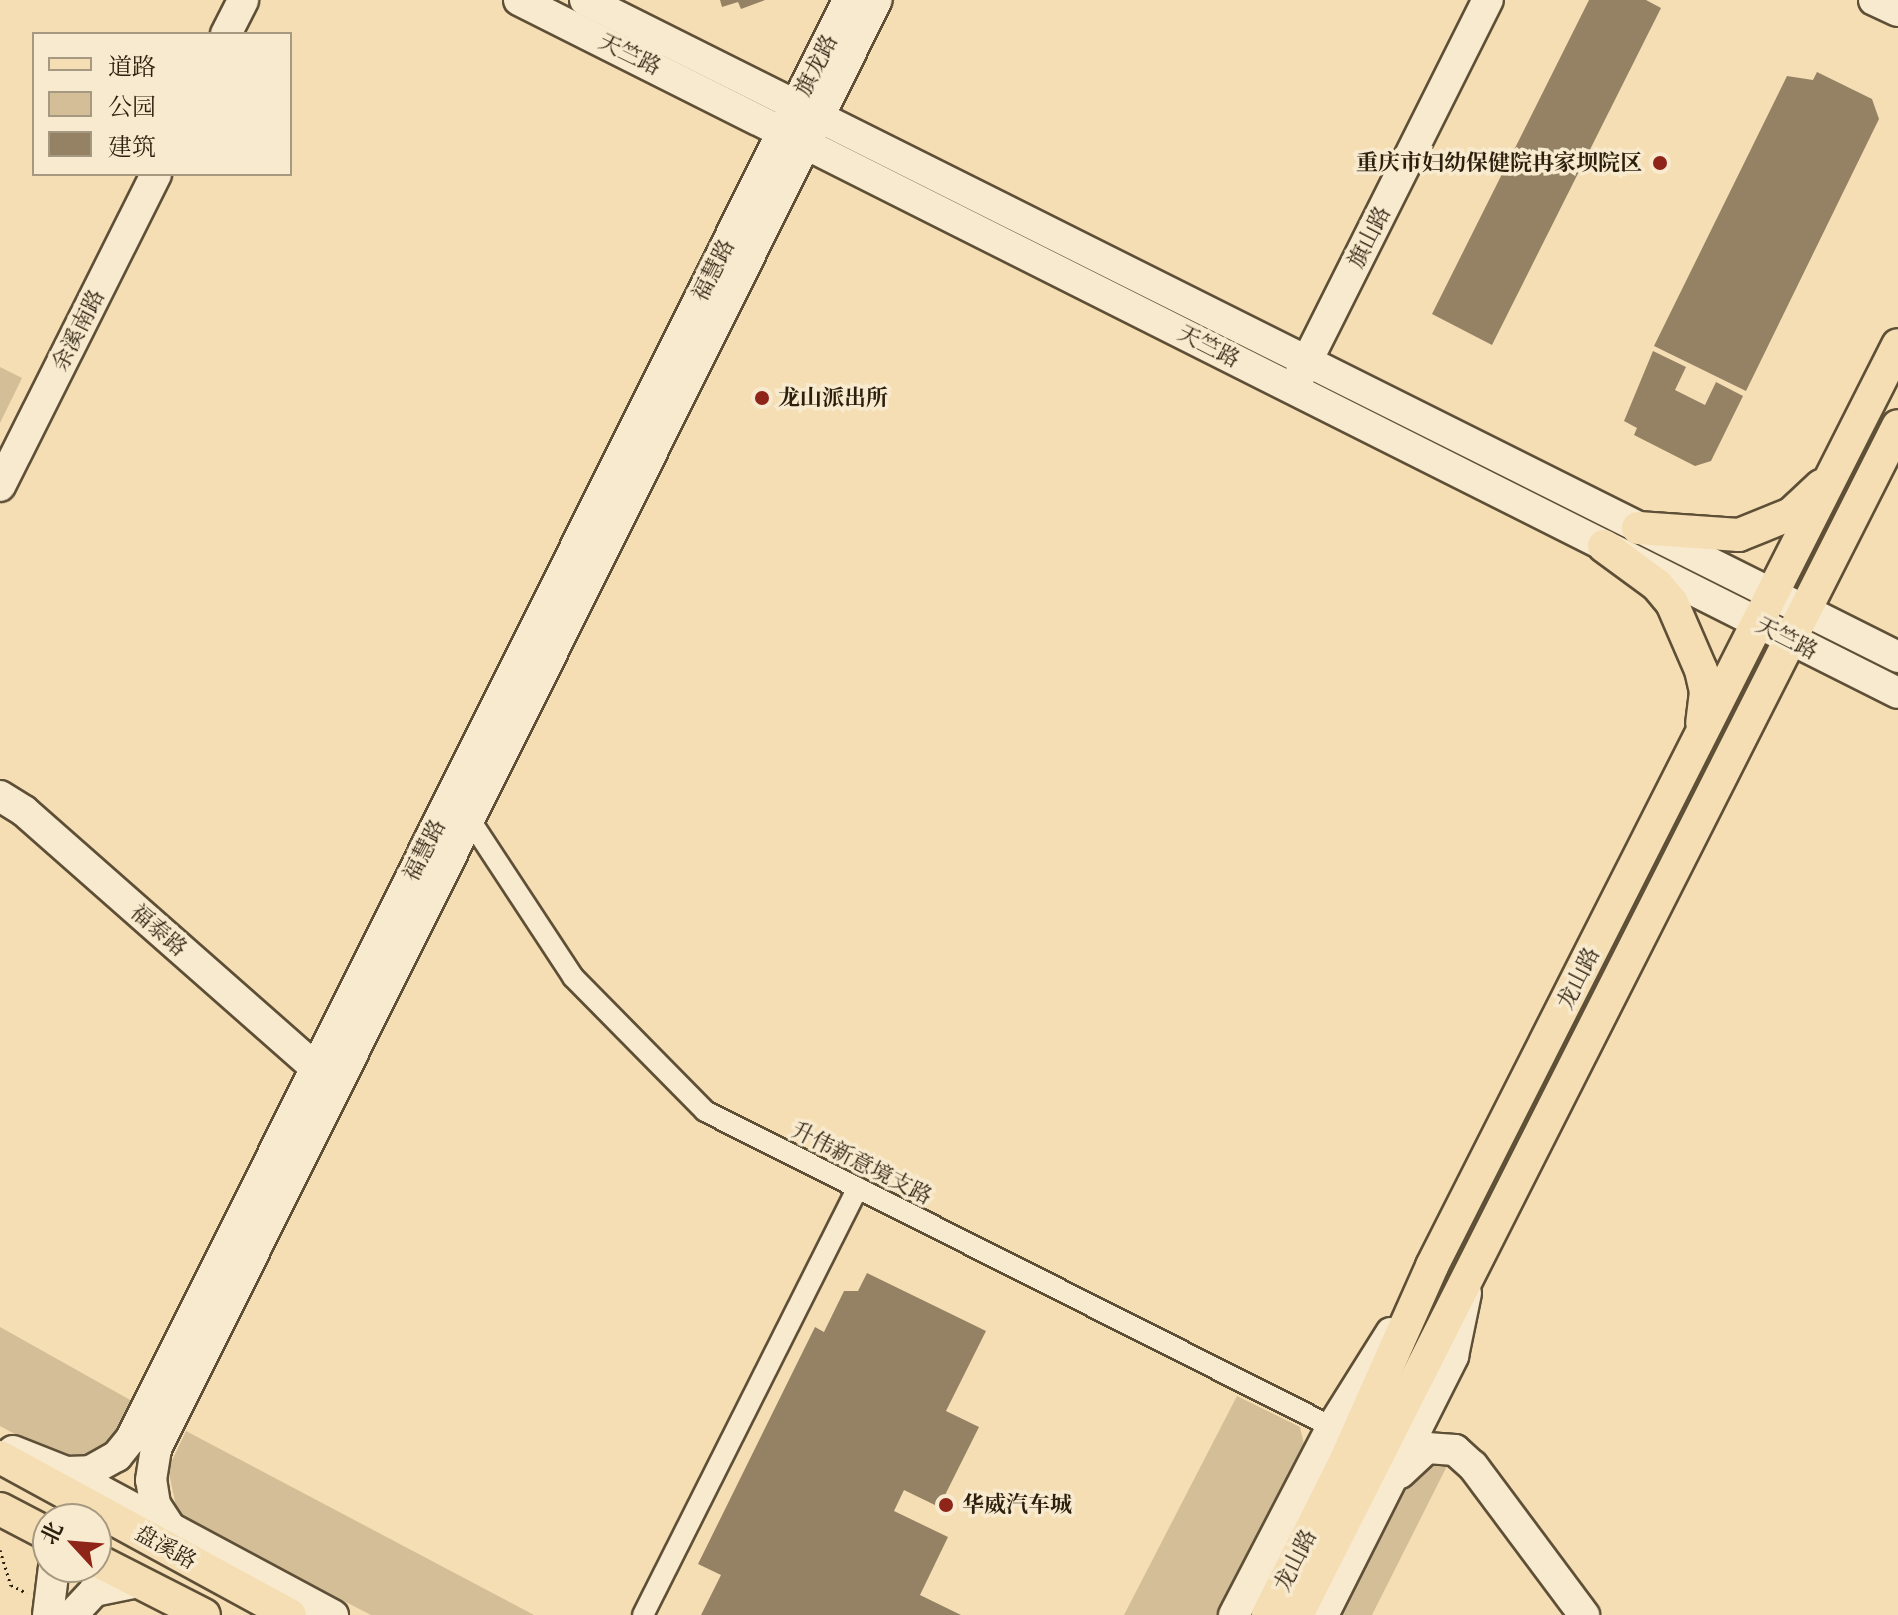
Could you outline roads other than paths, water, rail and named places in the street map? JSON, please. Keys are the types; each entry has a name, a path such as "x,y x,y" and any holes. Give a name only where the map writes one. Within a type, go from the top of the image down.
{"main road":[{"path":"227,32 243,0"},
{"name":"天竺路","path":"519,0 801,122"},
{"name":"天竺路","path":"585,0 801,122 1299,376 1604,546 1898,693"},
{"name":"旗龙路","path":"801,122 848,0"},
{"path":"801,122 877,0"},
{"name":"旗山路","path":"1299,376 1488,0"},
{"path":"1874,0 1898,11"},
{"name":"福慧路","path":"66,1472 90,1471 143,1444 470,820 801,122"},
{"name":"福慧路","path":"171,1529 155,1504 143,1444 315,1068 801,122"},
{"name":"余溪南路","path":"0,486 155,176"},
{"name":"龙山路","path":"1268,1615 1344,1464 1432,1266 1898,345"},
{"name":"天竺路","path":"1299,376 1638,528 1898,657"},
{"name":"龙山路","path":"1297,1615 1468,1284 1898,426"},
{"path":"1638,528 1711,537 1752,531 1791,514 1832,476"},
{"path":"1604,546 1657,585 1672,603 1706,692 1699,741"},
{"name":"福泰路","path":"0,796 315,1068"},
{"path":"1234,1615 1332,1427 1432,1266"},
{"path":"1323,1615 1453,1356 1468,1284"},
{"path":"0,1446 66,1472 333,1615"},
{"path":"1388,1486 1427,1448 1455,1450 1473,1466 1584,1615"},
{"name":"盘溪路","path":"0,1457 290,1615"},
{"path":"0,1509 32,1530"},
{"name":"盘溪路","path":"112,1568 204,1615"},
{"path":"72,1615 94,1591 138,1582"},
{"path":"48,1615 52,1583"}],"street":[{"name":"升伟新意境支路","path":"470,820 573,977 705,1111 1332,1427"},
{"path":"643,1615 858,1188"}],"place":[{"name":"重庆市妇幼保健院冉家坝院区","path":"1660,163"},
{"name":"龙山派出所","path":"762,398"},
{"name":"华威汽车城","path":"946,1505"}]}
